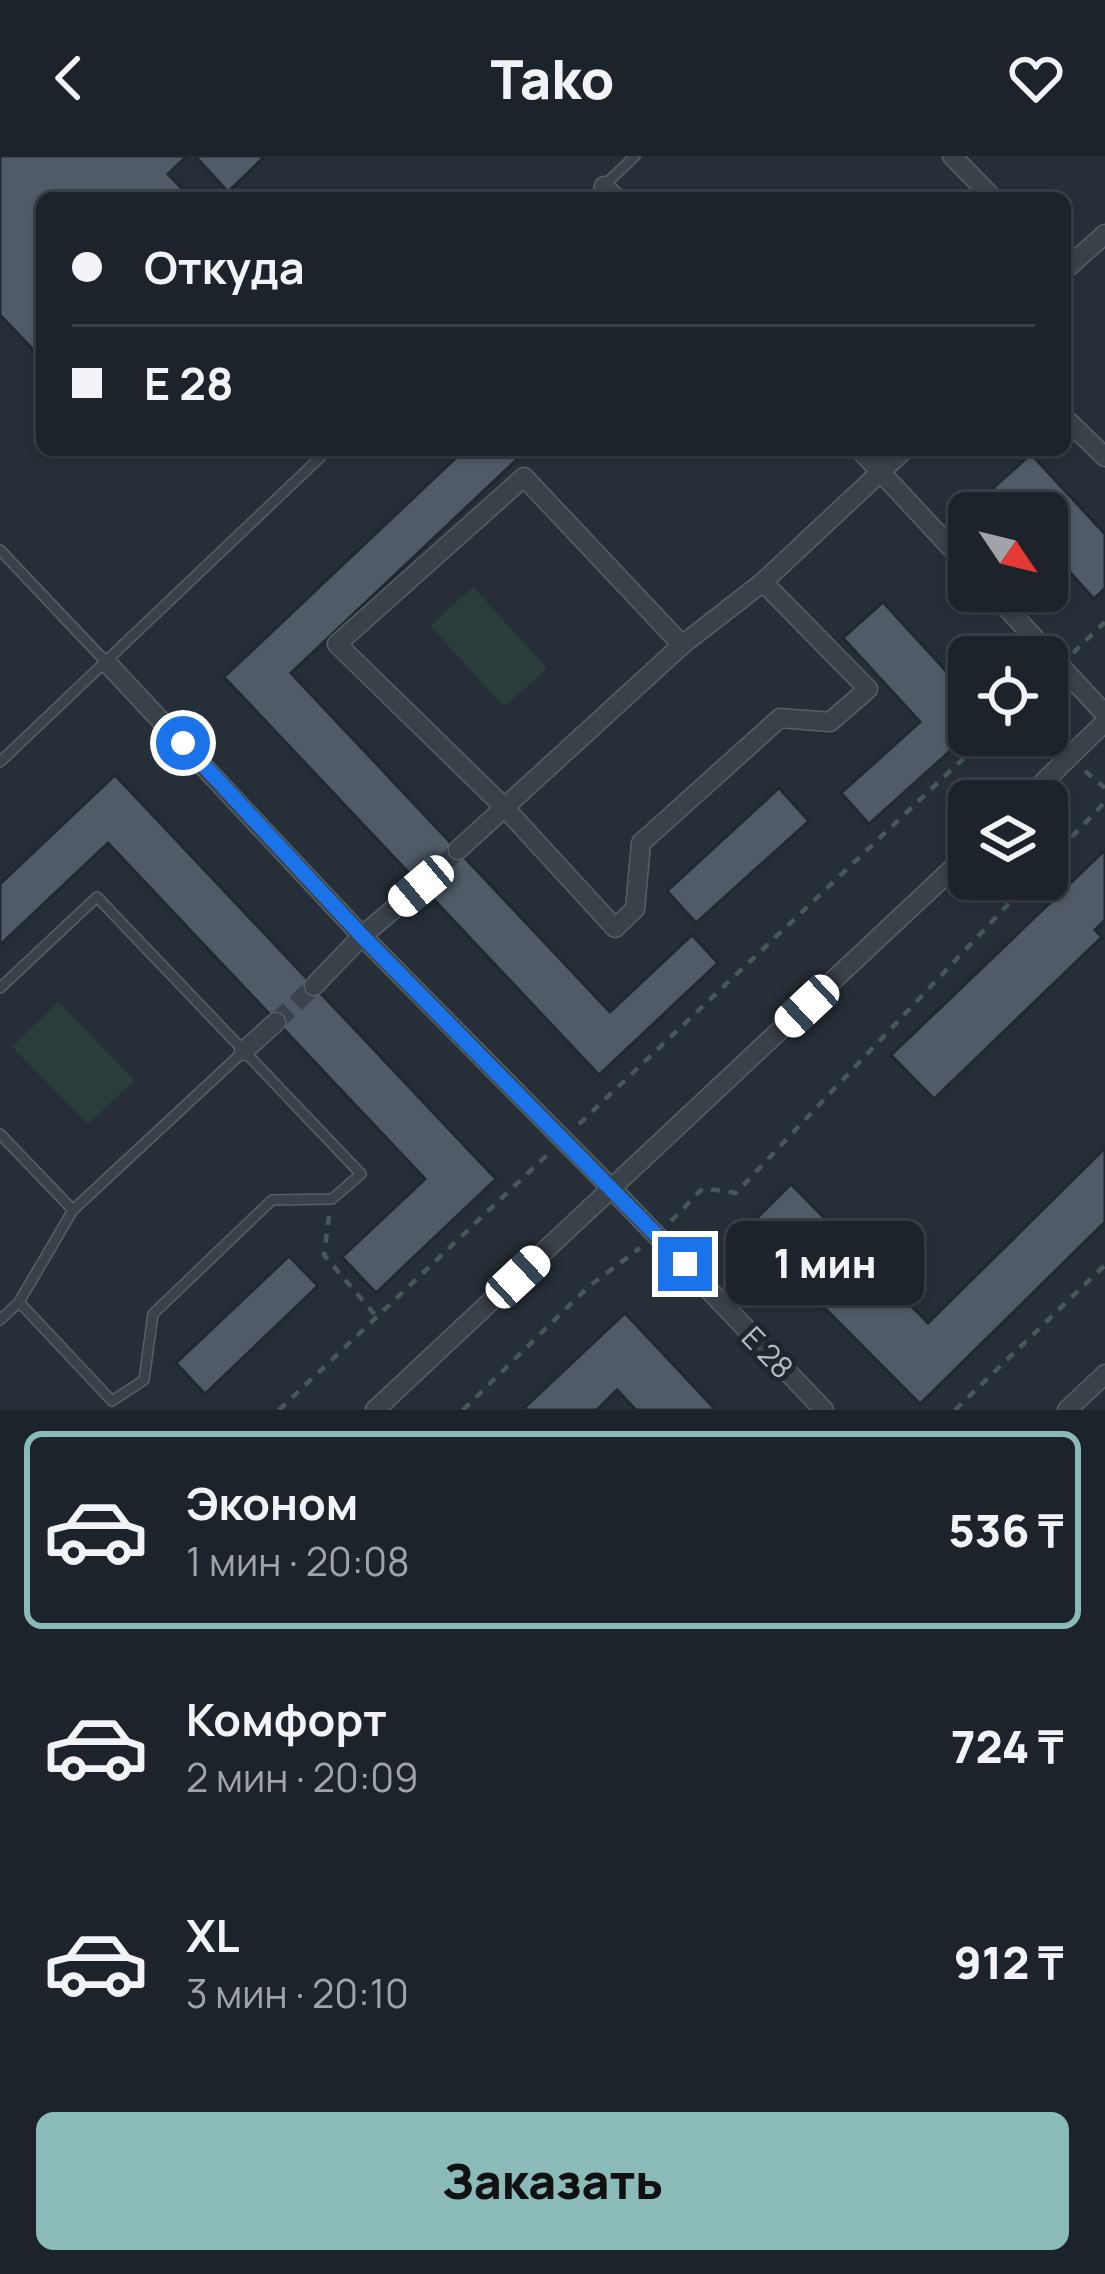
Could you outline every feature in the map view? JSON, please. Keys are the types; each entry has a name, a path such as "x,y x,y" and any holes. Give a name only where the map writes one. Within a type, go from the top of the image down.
{"street":[{"path":"952,156 987,192"},
{"path":"1071,265 1105,234"},
{"path":"1071,424 1105,457"},
{"path":"866,456 948,544"},
{"path":"458,850 682,644 763,582 897,456"},
{"path":"682,644 524,477 337,644 505,808 615,928 634,909 640,843 780,718 830,722 868,689 763,582"},
{"path":"1011,612 1105,718 1046,780"},
{"name":"E 28","path":"106,663 362,936 824,1410"},
{"path":"375,1410 948,873"},
{"path":"314,986 362,936 421,886"},
{"path":"244,1051 276,1022"},
{"path":"1067,1410 1105,1374"}],"lane":[{"path":"606,192 635,156"},
{"path":"0,762 322,456"},
{"path":"0,550 106,663"},
{"path":"0,988 97,897 361,1174 332,1198 272,1200 153,1314 144,1380 112,1401 19,1302"},
{"path":"0,1319 19,1302 73,1210 244,1051"},
{"path":"0,1134 73,1210"}],"path":[{"path":"278,1410 966,756"},
{"path":"1070,758 1105,788"},
{"path":"1068,841 1105,802"},
{"path":"463,1410 588,1287 657,1235 704,1188 736,1193 1012,900"},
{"path":"332,1198 324,1255 378,1317"},
{"path":"955,1410 1105,1265"}],"green space":[{"path":"473,587 547,668 504,707 431,626"},
{"path":"58,1002 134,1080 88,1124 12,1047"}],"building":[{"path":"0,156 187,156 168,174 185,192 36,192 36,353 0,315"},
{"path":"195,156 265,156 228,192"},
{"path":"458,456 521,456 291,673 610,1012 692,935 718,963 599,1075 224,677"},
{"path":"1033,456 1066,492 997,492 993,488"},
{"path":"1068,494 1105,534 1105,588 1094,599 1068,570"},
{"path":"883,602 948,673 948,753 869,824 841,793 920,722 843,638"},
{"path":"115,775 496,1179 376,1293 342,1257 425,1179 108,843 0,945 0,884"},
{"path":"779,788 809,821 696,923 667,891"},
{"path":"1105,850 1105,920 1095,930 1102,937 934,1099 891,1055 1053,900 1068,900 1068,885"},
{"path":"1105,1148 1105,1222 920,1404 746,1229 791,1184 928,1323"},
{"path":"289,1256 318,1286 205,1394 176,1363"},
{"path":"625,1313 716,1410 636,1410 617,1390 597,1410 522,1410"}],"tunnel":[{"path":"421,886 458,850"},
{"path":"276,1022 314,986"}],"route":[{"path":"183,743 362,936 685,1264"}]}
